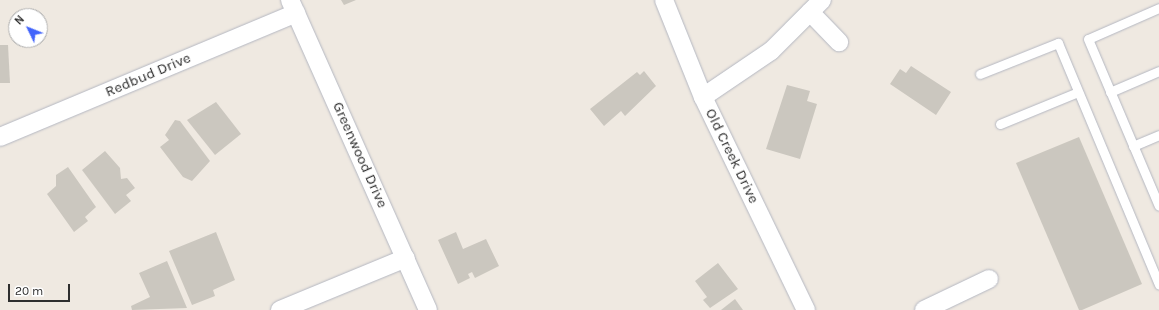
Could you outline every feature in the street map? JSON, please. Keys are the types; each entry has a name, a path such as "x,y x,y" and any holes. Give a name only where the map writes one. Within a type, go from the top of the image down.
{"street":[{"name":"Old Creek Drive","path":"664,0 703,97 806,310"},
{"path":"703,97 771,51 816,6 839,42"},
{"name":"Redbud Drive","path":"0,137 293,7"},
{"name":"Greenwood Drive","path":"293,7 428,310"},
{"path":"280,310 406,258"},
{"path":"924,310 989,279"}],"lane":[{"path":"1159,8 1088,39 1159,206"},
{"path":"980,74 1058,43 1159,285"},
{"path":"1110,92 1159,71"},
{"path":"1000,124 1078,92"},
{"path":"1133,146 1159,135"}],"building":[{"path":"341,0 356,0 344,5"},
{"path":"0,45 8,45 10,83 0,83"},
{"path":"911,66 951,92 936,115 890,84 900,69 906,73"},
{"path":"644,71 656,86 625,116 621,111 604,126 590,109 637,72 640,75"},
{"path":"787,85 810,91 807,101 817,104 800,159 766,149"},
{"path":"216,102 241,134 215,155 187,120"},
{"path":"175,120 180,121 210,161 192,181 183,177 160,147 169,140 165,135"},
{"path":"1079,137 1142,284 1082,310 1079,310 1016,163"},
{"path":"105,151 120,168 121,179 127,178 135,188 126,195 131,201 115,214 82,170"},
{"path":"68,167 96,207 85,217 88,221 74,232 47,194 56,186 56,175"},
{"path":"216,232 235,280 213,290 215,296 192,305 169,251"},
{"path":"456,232 463,249 486,239 499,266 475,278 472,272 468,274 470,278 458,284 438,240"},
{"path":"167,261 187,308 132,310 131,306 150,297 139,273"},
{"path":"718,263 738,289 710,308 703,300 707,297 695,281"},
{"path":"735,299 743,310 721,310"}]}
